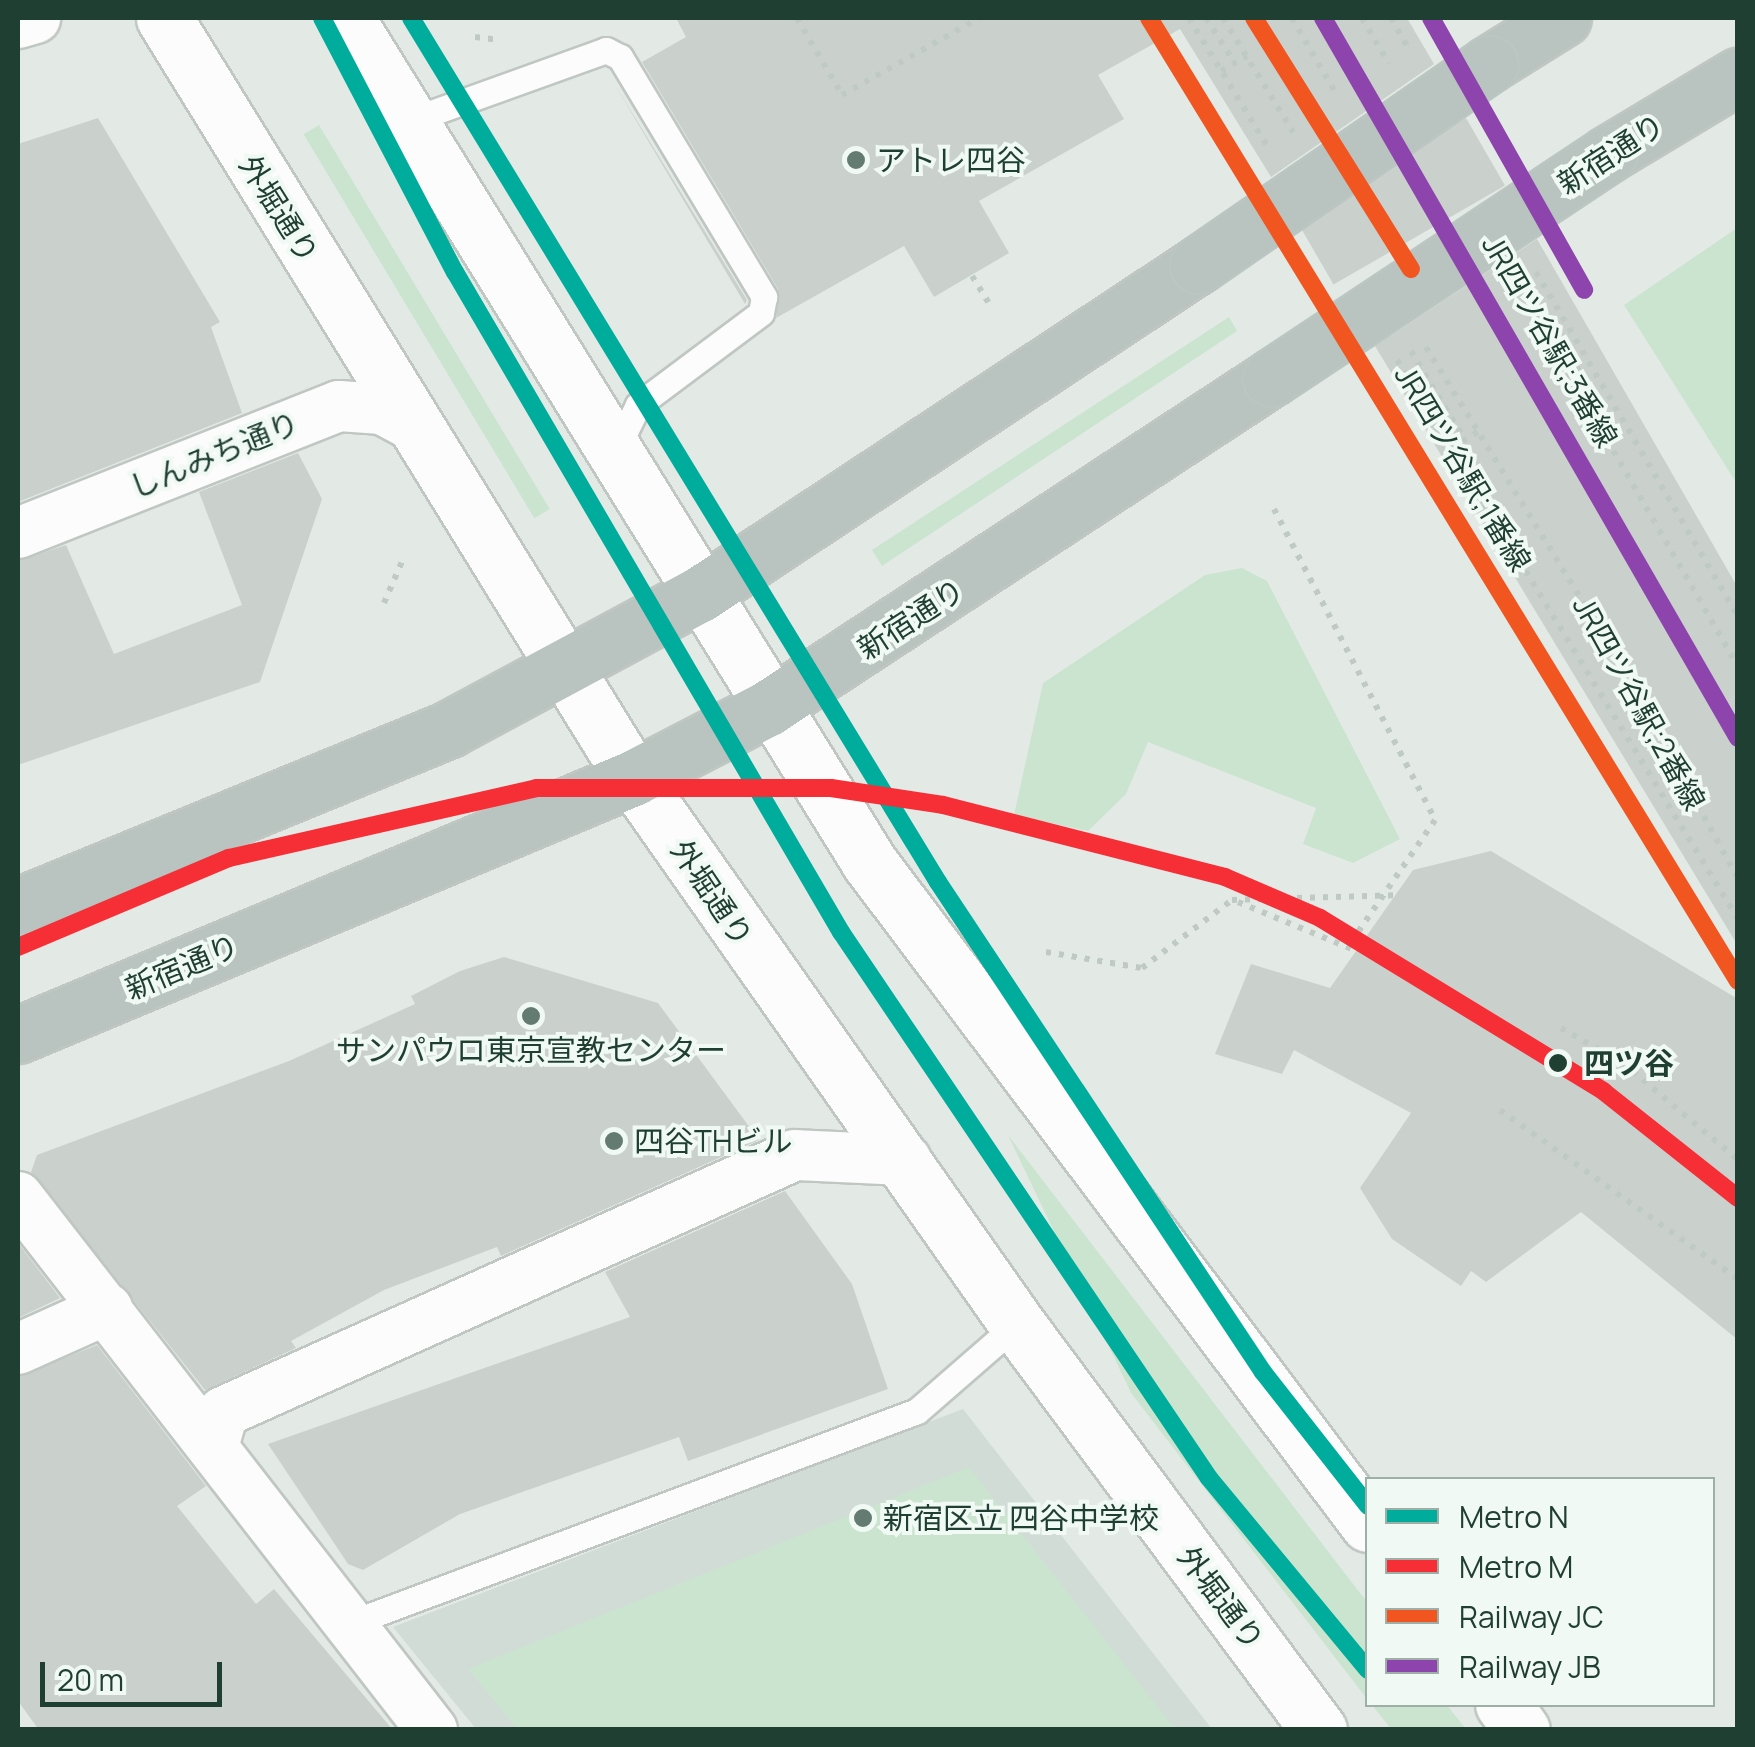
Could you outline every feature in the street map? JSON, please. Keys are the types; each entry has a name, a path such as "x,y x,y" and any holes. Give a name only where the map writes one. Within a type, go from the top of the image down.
{"highway":[{"path":"18,906 449,728 700,594 1564,18"},
{"name":"新宿通り","path":"18,1035 633,778 768,708 1608,154 1738,76"}],"main road":[{"name":"外堀通り","path":"164,18 633,778 906,1160 1017,1324 1319,1730"},
{"path":"346,18 637,486 768,708 869,862 1365,1520"},
{"path":"1505,1707 1522,1730"}],"street":[{"path":"18,23 34,18"},
{"name":"しんみち通り","path":"18,533 339,406 382,409 412,425"},
{"path":"213,1447 223,1412 795,1155 906,1160"},
{"path":"18,1197 432,1730"},
{"path":"18,1349 107,1309"}],"lane":[{"path":"410,121 606,50 620,57 764,297 761,313 638,405 624,434 637,486"},
{"path":"350,1623 916,1411 1017,1324"}],"path":[{"path":"796,18 842,96 979,18"},
{"path":"1189,18 1273,156"},
{"path":"1206,18 1232,60"},
{"path":"1224,18 1297,138"},
{"path":"1362,18 1394,73"},
{"path":"1391,18 1410,52"},
{"path":"1221,71 1232,60 1247,56"},
{"path":"1527,256 1738,616"},
{"path":"1517,265 1579,371"},
{"path":"972,276 988,302"},
{"name":"JR四ツ谷駅;3番線","path":"1512,276 1738,666"},
{"path":"1401,334 1465,440"},
{"name":"JR四ツ谷駅;2番線","path":"1418,334 1738,878"},
{"name":"JR四ツ谷駅;1番線","path":"1386,340 1738,919"},
{"path":"1570,376 1589,365"},
{"path":"1451,448 1478,432"},
{"path":"1274,509 1435,820 1347,948"},
{"path":"384,603 403,559"},
{"path":"1046,952 1142,968 1232,900 1396,895"},
{"path":"1232,900 1357,951"},
{"path":"1561,1028 1623,1064 1738,1160"},
{"path":"1500,1110 1738,1279"}],"shaded area":[{"name":"新宿区立 四谷中学校","path":"963,1409 1212,1729 476,1729 393,1627"}],"green space":[{"path":"319,125 550,509 534,518 304,134"},
{"path":"1737,228 1737,484 1624,305"},
{"path":"1229,317 1237,331 882,566 872,550"},
{"path":"1242,568 1267,581 1400,839 1353,863 1303,844 1316,808 1148,742 1126,794 1088,831 1014,815 1043,683 1205,575"},
{"path":"1008,1135 1365,1599 1365,1696 1131,1393"},
{"name":"新宿区立 四谷中学校","path":"969,1467 1175,1729 517,1729 468,1669"},
{"path":"1374,1707 1449,1707 1466,1729 1391,1729"}],"building":[{"name":"アトレ四谷","path":"676,18 1407,18 1434,64 1271,177 1180,29 1098,75 1124,119 979,201 1009,253 934,297 904,246 776,318 778,289 642,62 686,37"},
{"path":"612,80 747,300 745,304"},
{"path":"98,118 220,322 211,327 242,413 18,502 18,144"},
{"path":"1466,118 1505,186 1334,285 1295,217"},
{"path":"1537,239 1738,588 1738,946 1375,346"},
{"path":"298,453 322,499 260,682 18,765 18,561 66,545 114,654 242,605 199,492"},
{"name":"四ツ谷","path":"1491,851 1738,999 1738,1340 1581,1212 1486,1282 1471,1271 1461,1286 1392,1239 1360,1188 1411,1113 1294,1050 1282,1074 1215,1054 1251,964 1330,988 1413,870"},
{"path":"504,957 658,1003 759,1140 501,1256 497,1247 384,1290 291,1341 296,1348 205,1390 31,1172 37,1155 289,1061 415,1004 411,996 460,971"},
{"path":"785,1191 852,1284 888,1389 688,1461 679,1437 460,1514 363,1570 348,1564 268,1444 630,1317 605,1272"},
{"path":"18,1243 60,1298 18,1318"},
{"path":"97,1345 206,1486 177,1506 256,1604 274,1589 393,1730 39,1730 18,1701 18,1377"}],"metro line":[{"name":"N","path":"322,18 455,272 841,932 1209,1478 1365,1666"},
{"name":"N","path":"411,18 938,882 1263,1372 1365,1502"},
{"name":"M","path":"18,947 229,858 536,788 831,788 943,805 1225,877 1320,918 1603,1091 1738,1198"}],"rail line":[{"name":"JC","path":"1149,18 1738,981"},
{"name":"JC","path":"1254,18 1411,269"},
{"name":"JB","path":"1323,18 1738,738"},
{"name":"JB","path":"1431,18 1584,290"}],"place":[{"name":"アトレ四谷","path":"856,160"},
{"name":"サンパウロ東京宣教センター","path":"531,1016"},
{"name":"四ツ谷","path":"1558,1063"},
{"name":"四谷THビル","path":"614,1141"},
{"name":"新宿区立 四谷中学校","path":"863,1518"}]}
